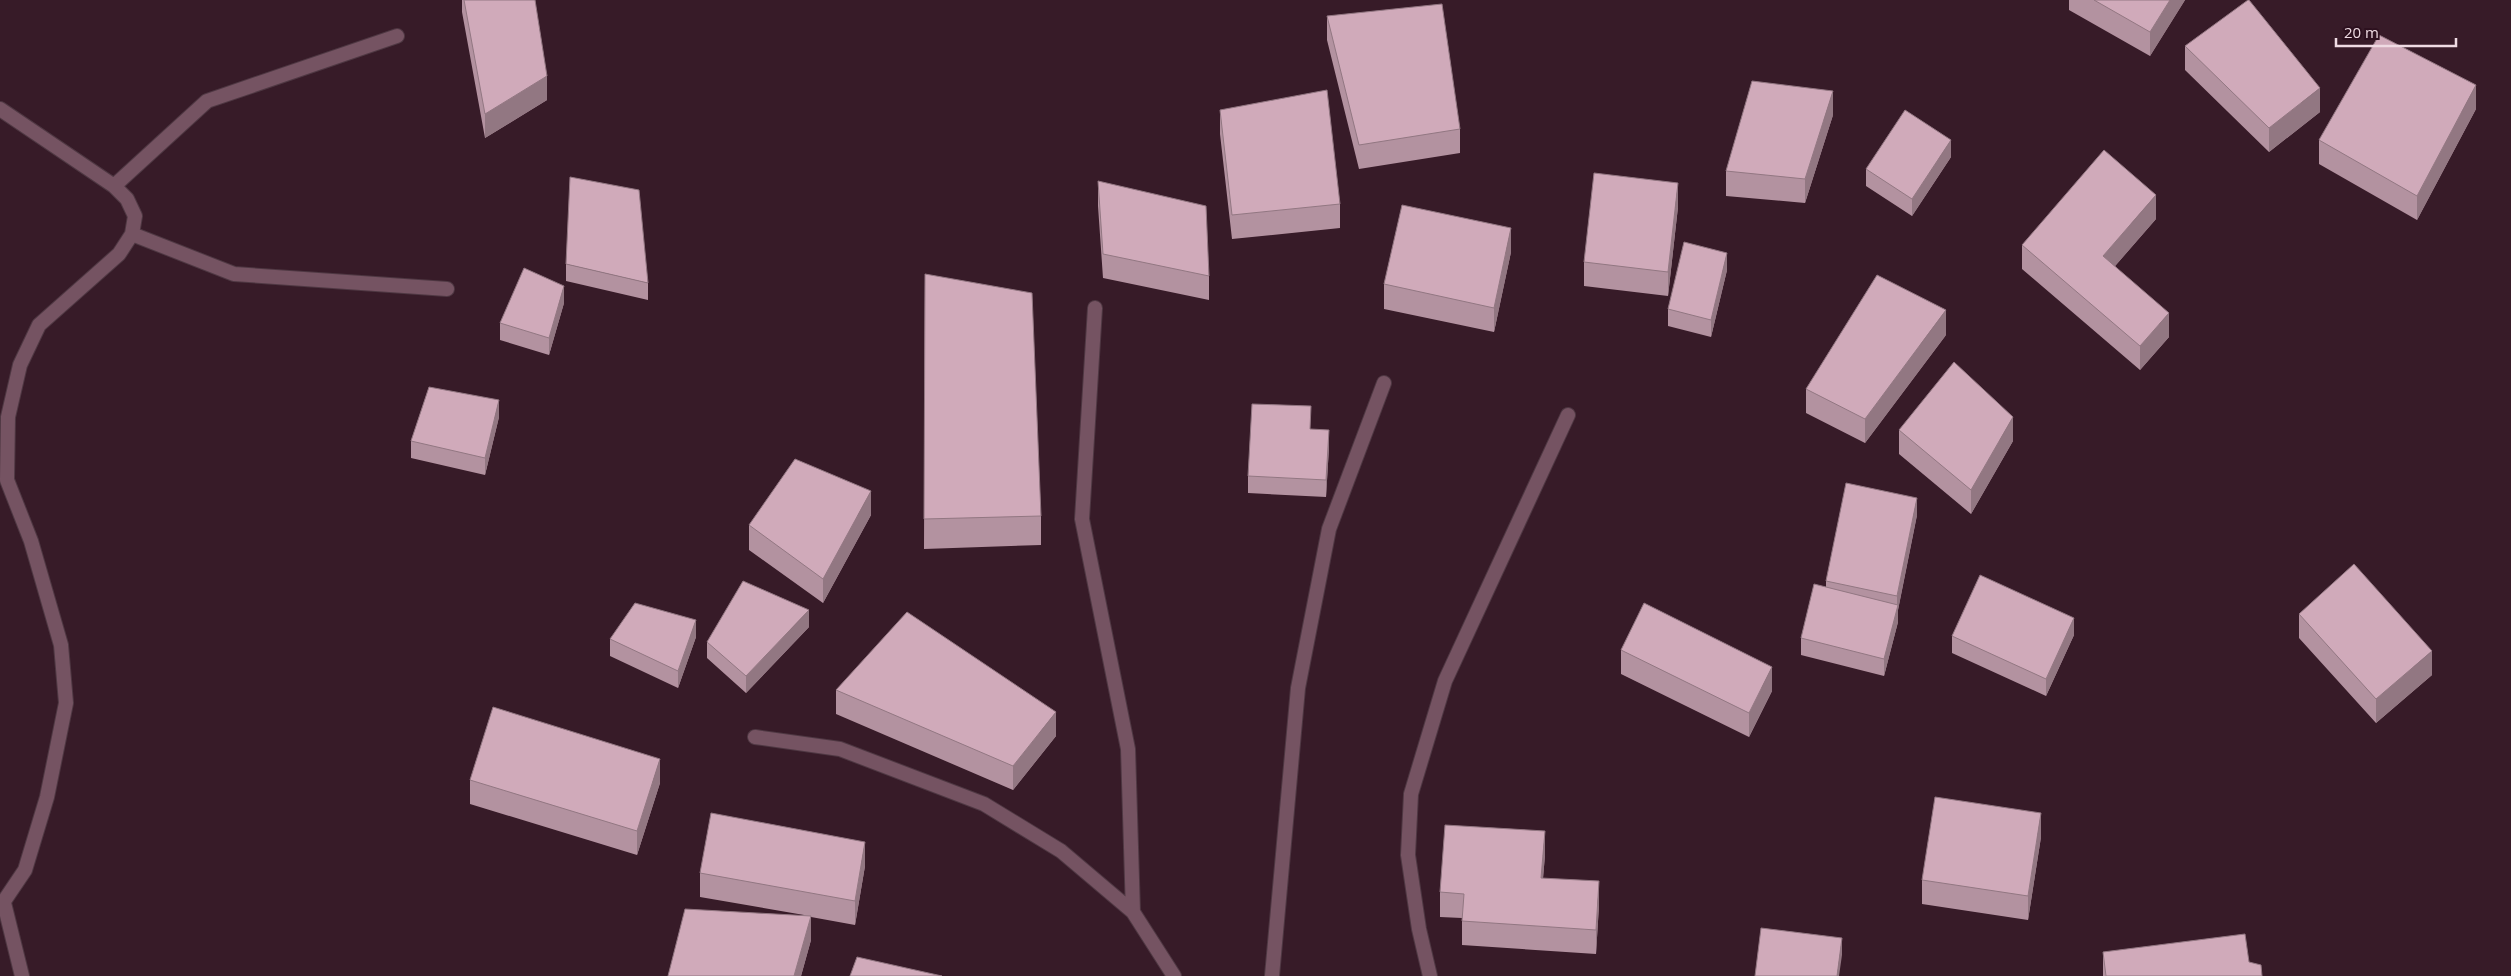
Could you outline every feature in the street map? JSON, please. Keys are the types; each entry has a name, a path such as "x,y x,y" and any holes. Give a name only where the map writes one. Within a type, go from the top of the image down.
{"street":[{"path":"114,186 207,101 397,36"},
{"path":"0,109 114,186 127,199 135,216 132,234 119,254 39,325 20,366 8,417 7,480 31,541 61,645 66,703 47,798 25,870 2,905 22,976"},
{"path":"132,234 234,274 447,289"},
{"path":"1095,308 1082,519 1128,749 1133,912"},
{"path":"1272,976 1298,688 1329,529 1384,383"},
{"path":"1430,976 1419,929 1408,855 1411,794 1445,681 1568,415"},
{"path":"755,737 840,749 984,804 1061,852 1133,912 1174,976"}],"building":[{"path":"464,0 535,0 547,76 485,114"},
{"path":"2094,0 2170,0 2150,32"},
{"path":"2248,0 2320,88 2269,128 2185,46"},
{"path":"1442,4 1460,129 1359,145 1327,16"},
{"path":"2379,35 2476,85 2417,196 2319,140"},
{"path":"1752,81 1833,91 1805,179 1726,171"},
{"path":"1327,90 1340,204 1232,215 1220,110"},
{"path":"1905,110 1951,140 1912,199 1866,169"},
{"path":"2104,150 2156,195 2103,256 2169,313 2140,346 2022,245"},
{"path":"1594,173 1678,183 1668,272 1584,262"},
{"path":"570,177 639,190 648,283 566,264"},
{"path":"1098,181 1206,206 1209,276 1103,254"},
{"path":"1402,205 1511,228 1494,308 1384,284"},
{"path":"1684,242 1727,253 1711,320 1668,309"},
{"path":"524,268 564,286 549,338 500,323"},
{"path":"925,274 1032,293 1041,516 924,519"},
{"path":"1877,275 1946,310 1865,419 1806,389"},
{"path":"1954,362 2013,417 1971,490 1899,430"},
{"path":"429,387 499,400 485,458 411,441"},
{"path":"1252,404 1311,406 1310,429 1329,430 1326,480 1248,476"},
{"path":"795,459 871,491 823,579 749,525"},
{"path":"1846,483 1917,498 1897,596 1826,581"},
{"path":"2354,564 2432,651 2376,699 2299,614"},
{"path":"1980,575 2074,618 2046,679 1952,636"},
{"path":"743,581 809,610 746,676 707,642"},
{"path":"1814,584 1898,605 1884,659 1801,638"},
{"path":"635,603 696,620 678,671 610,639"},
{"path":"1644,603 1772,667 1749,713 1621,650"},
{"path":"907,612 1056,712 1013,766 836,690"},
{"path":"493,707 660,759 637,831 470,780"},
{"path":"1935,797 2041,813 2028,896 1922,880"},
{"path":"711,813 865,842 855,901 700,873"},
{"path":"1445,825 1545,831 1541,878 1599,881 1596,930 1462,921 1464,894 1440,892"},
{"path":"685,909 811,916 794,976 668,976"},
{"path":"1761,928 1842,938 1837,976 1755,976"},
{"path":"2245,934 2249,962 2261,965 2262,976 2106,976 2103,952"},
{"path":"857,957 942,976 850,976"}]}
